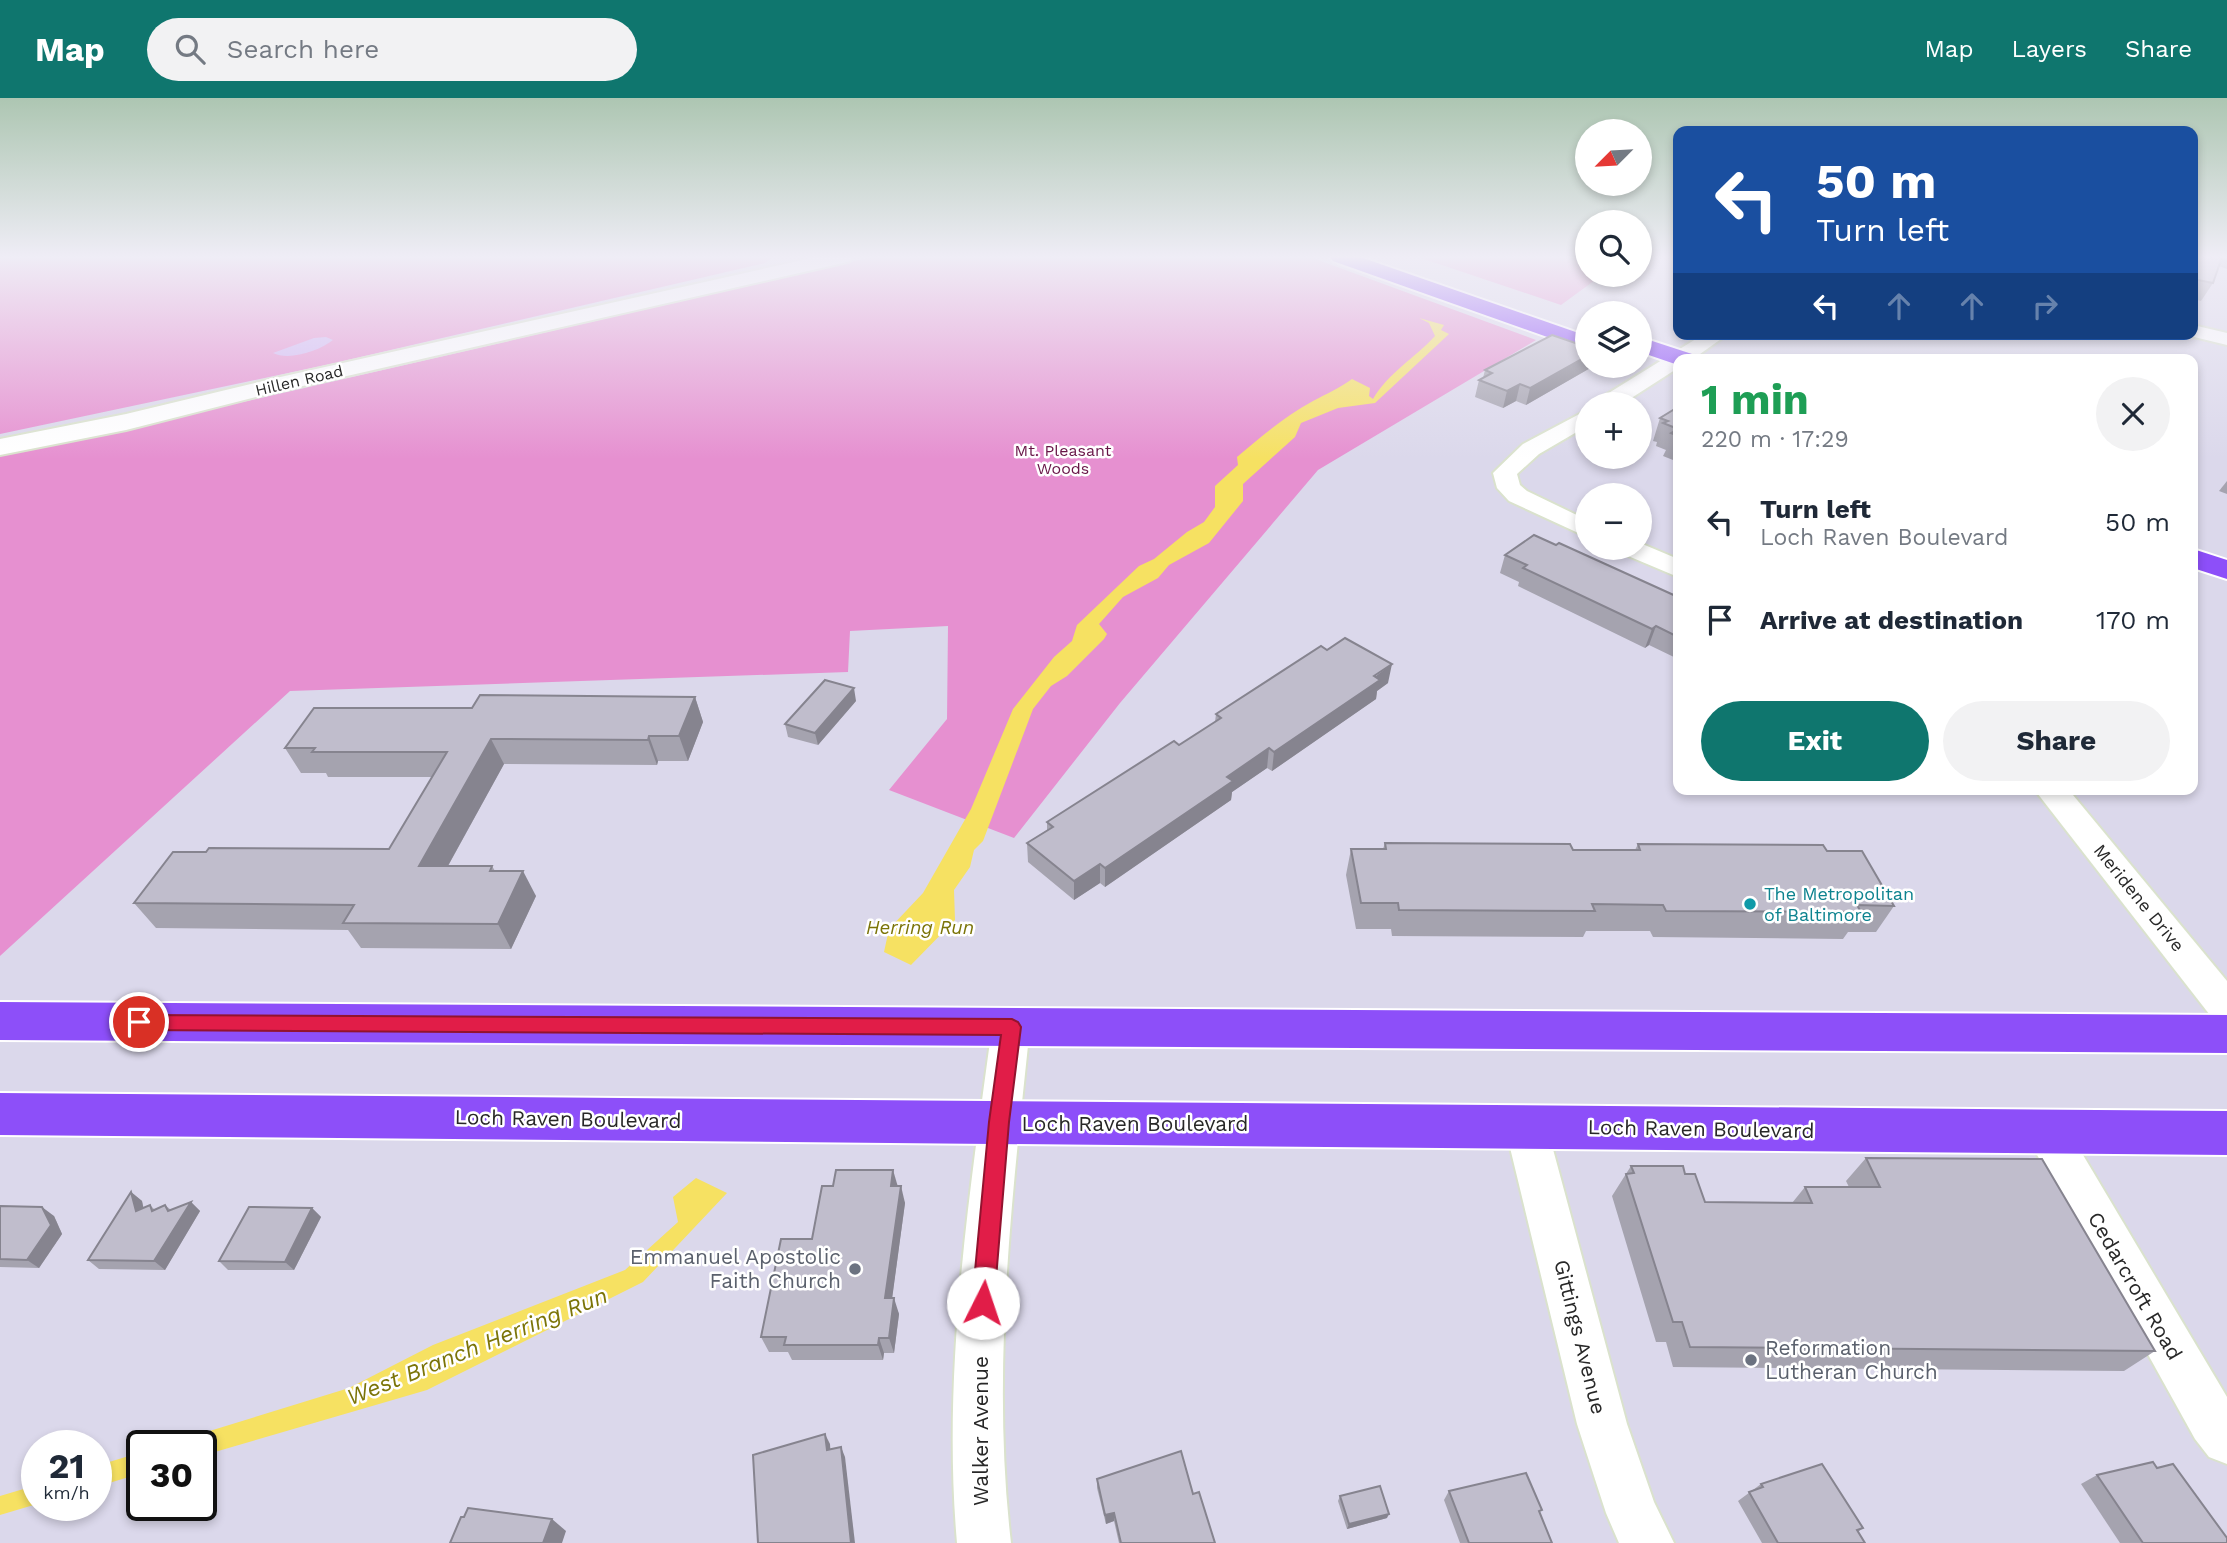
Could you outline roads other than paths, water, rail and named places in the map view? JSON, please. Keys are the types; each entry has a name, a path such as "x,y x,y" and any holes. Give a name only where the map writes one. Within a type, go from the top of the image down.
{"main road":[{"path":"1531,324 1575,340"},
{"path":"1652,353 1668,365"},
{"path":"2198,535 2227,545"},
{"path":"2198,560 2227,570"},
{"path":"0,1021 2227,1034"},
{"name":"Loch Raven Boulevard","path":"0,1114 2227,1133"}],"street":[{"name":"Hillen Road","path":"0,447 126,422 544,324"},
{"path":"2198,332 2227,339"},
{"path":"1686,354 1708,340"},
{"path":"1626,392 1668,365"},
{"path":"1575,424 1545,440 1513,463 1505,473 1509,488 1518,496 1575,523"},
{"path":"1652,558 1673,567"},
{"name":"Meridene Drive","path":"2055,795 2227,1009"},
{"name":"Walker Avenue","path":"984,1543 977,1489 977,1414 985,1275 999,1122 1012,1027"},
{"name":"Gittings Avenue","path":"1526,1127 1602,1424 1632,1513 1647,1543"},
{"name":"Cedarcroft Road","path":"2046,1131 2213,1421 2227,1439"}],"water":[{"name":"Herring Run","path":"1430,324 1444,325 1441,330 1449,334 1375,403 1338,408 1301,423 1295,437 1243,484 1243,501 1209,543 1169,565 1158,578 1123,597 1099,624 1107,634 1104,639 1067,676 1051,686 1033,709 983,841 974,850 970,867 954,890 955,920 911,965 884,952 889,929 923,893 971,809 1013,709 1054,657 1072,641 1077,625 1139,566 1154,559 1204,522 1215,507 1215,486 1238,465 1237,457 1274,427 1352,379 1370,388 1369,396 1373,399 1386,381 1435,336"},
{"name":"West Branch Herring Run","path":"696,1178 727,1193 643,1282 427,1390 217,1451 217,1430 213,1430 349,1388 433,1345 625,1270 678,1222 673,1197"},
{"path":"126,1457 126,1478 112,1482 112,1461"},
{"path":"21,1490 21,1509 0,1515 0,1496"}],"place":[{"name":"The Metropolitan of Baltimore","path":"1750,904"},
{"name":"Emmanuel Apostolic Faith Church","path":"855,1269"},
{"name":"Reformation Lutheran Church","path":"1751,1360"}],"park label":[{"name":"Mt. Pleasant Woods","path":"1063,459"}]}
